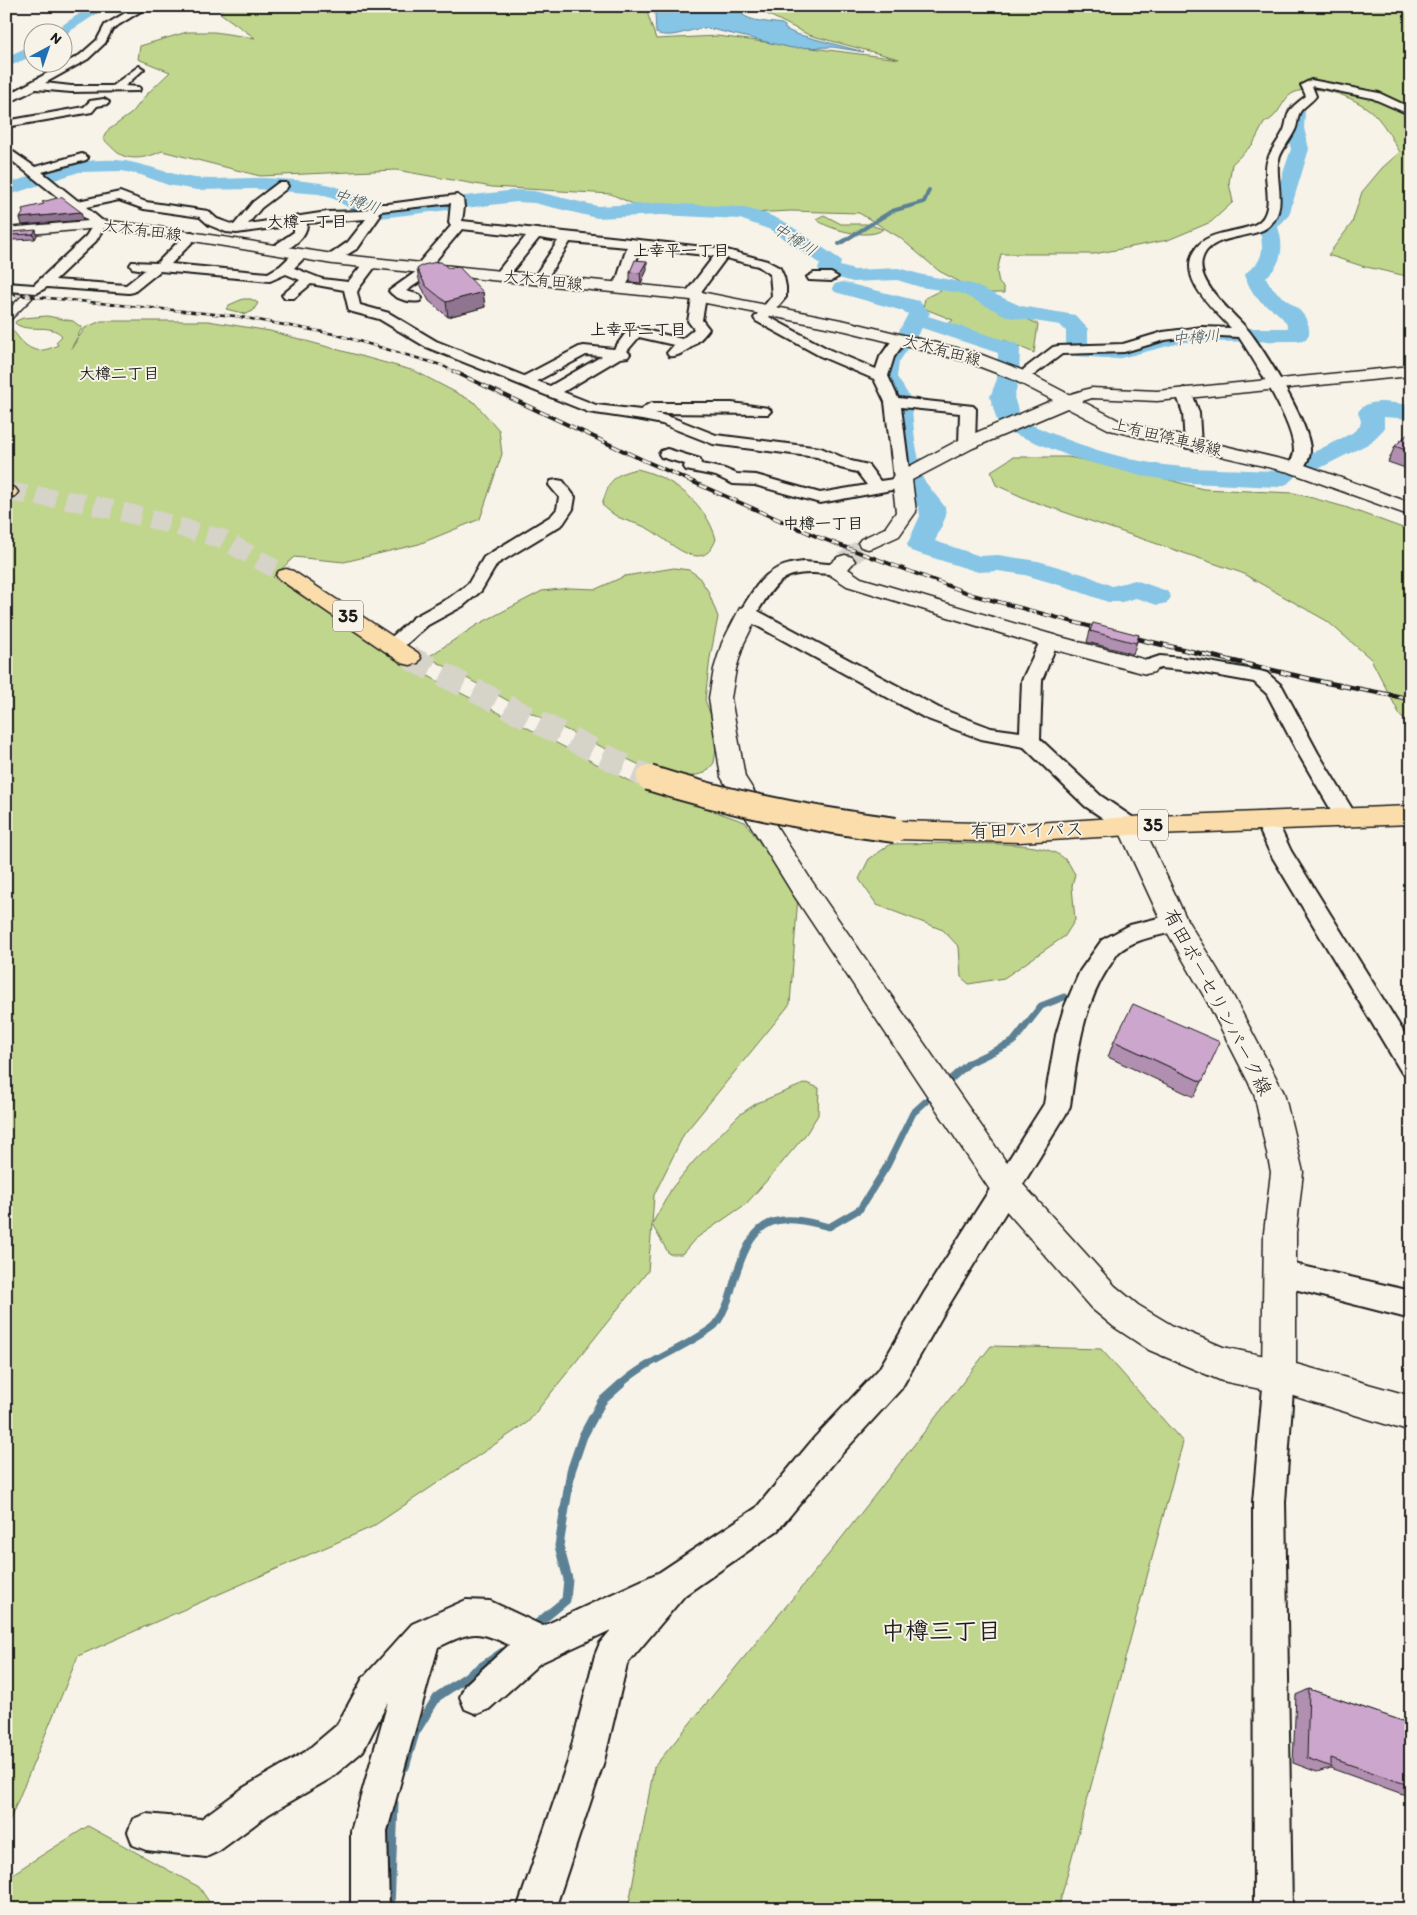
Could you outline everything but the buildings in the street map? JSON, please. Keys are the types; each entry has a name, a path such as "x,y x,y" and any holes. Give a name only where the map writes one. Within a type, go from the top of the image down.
{"highway":[{"name":"35","path":"286,575 401,652"},
{"name":"有田バイパス","path":"649,778 693,793 765,810 817,820 895,830 1020,833 1130,826 1411,815"}],"main road":[{"name":"大木有田線","path":"6,232 100,224 191,236 237,236 275,250 370,264 426,268 695,296 900,339 987,362 1018,375 1067,401"},
{"path":"868,542 892,532 906,512 902,481 967,444 1067,401 1091,393 1148,396 1411,371"},
{"name":"上有田停車場線","path":"1067,401 1116,426 1295,468 1411,510"},
{"path":"839,565 854,582 1050,641 1146,667"},
{"path":"748,614 733,643 725,669 720,698 732,777 802,887 1007,1189 1103,1297 1126,1316 1161,1338 1222,1364 1278,1376 1411,1414"},
{"name":"有田ポーセリンパーク線","path":"1130,826 1175,922 1220,998 1268,1093 1287,1172 1280,1233 1281,1274 1278,1376"}],"street":[{"path":"7,101 84,57 101,41 108,27 144,6"},
{"path":"115,89 139,69"},
{"path":"1295,468 1302,456 1299,435 1274,384 1246,337 1208,296 1198,279 1196,256 1201,249 1217,237 1262,227 1272,215 1274,208 1272,193 1274,157 1291,125 1294,112 1310,96 1306,86 1311,83 1318,83 1375,96 1411,112"},
{"path":"32,85 96,90 135,88"},
{"path":"6,118 41,106 59,105 96,90"},
{"path":"6,124 88,110 94,103 104,102"},
{"path":"6,150 100,224 91,238 6,318"},
{"path":"35,173 82,158"},
{"path":"237,236 257,205 282,186"},
{"path":"76,205 120,196 144,205 204,214 213,222 237,236"},
{"path":"237,236 255,227 300,219 330,210 372,212 458,203 455,222 459,225 536,232 566,238 723,253 747,259 775,271 778,297 761,318 824,353 881,376"},
{"path":"333,259 353,245 374,216 372,212"},
{"path":"275,250 299,234 301,230 300,219"},
{"path":"6,287 35,290 129,289 159,267 191,236 213,222"},
{"path":"415,298 396,291 426,268 459,225"},
{"path":"501,276 536,232"},
{"path":"539,280 566,238"},
{"path":"616,287 623,281 634,245"},
{"path":"670,355 686,344 702,329 695,321 695,296 723,253"},
{"path":"137,265 270,277 285,269 301,254"},
{"path":"370,264 350,292 354,308 384,316 431,344 593,409 642,415 713,439 821,453 846,465 862,468 876,486"},
{"path":"285,269 309,279 335,286 352,288"},
{"path":"814,277 831,277"},
{"path":"289,296 309,279"},
{"path":"1029,372 1058,350 1124,348 1163,336 1202,331 1246,337"},
{"path":"553,392 621,354 630,337 637,332 686,344"},
{"path":"687,430 666,455 694,462 692,467 706,471 726,471 734,480 756,480 820,498 873,489 876,486 902,481 898,402 883,384 881,376 887,357 900,339"},
{"path":"526,381 584,350 621,354"},
{"path":"1184,393 1191,408 1193,445"},
{"path":"898,402 968,409 967,444"},
{"path":"642,415 652,408 732,408 763,411"},
{"path":"401,652 421,621 456,602 475,587 490,561 558,520 565,509 567,497 557,485"},
{"path":"839,565 797,569 776,575 766,586 748,614 932,713 988,734 1030,741 1093,802 1130,826"},
{"path":"1030,741 1032,680 1050,641"},
{"path":"1146,667 1160,662 1184,664 1260,677 1275,690 1308,753 1346,817"},
{"path":"1266,820 1281,853 1411,1066"},
{"path":"477,1697 528,1650 673,1583 767,1519 826,1448 890,1379 934,1303 1007,1189 1057,1106 1068,1035 1076,1008 1089,978 1110,946 1138,931 1175,922"},
{"path":"1281,1274 1411,1305"},
{"path":"1273,1909 1269,1502 1278,1376"},
{"path":"536,1909 586,1761 612,1655 673,1583"},
{"path":"146,1832 206,1838 256,1801 318,1765 350,1738 375,1690 424,1636 466,1617 490,1618 542,1644"},
{"path":"370,1909 369,1831 424,1636"}],"green space":[{"path":"223,6 645,6 656,39 717,36 899,59 809,35 751,6 1411,6 1411,277 1362,266 1328,255 1352,223 1362,192 1382,168 1400,152 1383,125 1369,110 1349,98 1314,89 1303,90 1289,96 1274,116 1264,123 1253,144 1232,164 1229,183 1233,202 1211,222 1168,240 1094,254 1001,254 997,272 999,283 1004,288 1004,293 981,293 939,271 899,237 859,213 791,211 732,214 644,209 611,194 492,187 396,170 260,176 162,151 146,157 134,158 118,153 103,139 107,131 132,113 146,95 170,72 138,59 140,46 187,32 214,32 255,38 220,13"},
{"path":"824,215 841,224 867,224 883,229 869,234 838,230 816,219"},
{"path":"945,288 963,290 1038,324 1034,353 1004,340 999,342 948,324 953,320 923,308 925,298"},
{"path":"243,299 251,299 258,303 253,311 246,314 226,309 229,305"},
{"path":"47,316 73,321 82,328 71,349 85,328 101,321 208,321 270,331 415,371 474,402 499,430 502,454 480,519 419,544 344,562 294,557 273,577 411,667 633,783 745,822 798,896 790,1004 684,1134 654,1195 652,1224 672,1188 694,1161 739,1115 757,1103 806,1083 819,1088 818,1115 806,1134 746,1204 695,1239 682,1254 669,1254 652,1225 648,1271 528,1422 372,1527 78,1656 6,1829 6,327 12,330 32,349 46,349 58,345 56,342 62,336 52,330 26,328 15,323 23,318"},
{"path":"1013,457 1068,457 1125,468 1203,489 1294,493 1345,507 1411,531 1411,725 1401,717 1371,659 1327,621 1242,573 1029,500 996,485 991,471"},
{"path":"637,469 663,478 686,493 696,503 711,526 716,539 710,550 702,555 694,556 684,552 647,528 618,517 602,505 613,480 622,473"},
{"path":"674,568 689,570 698,576 708,591 718,617 710,658 705,700 718,734 714,763 705,773 688,777 646,768 527,711 428,657 477,625 542,591 570,588 596,589 625,576"},
{"path":"959,843 1031,846 1045,849 1066,860 1075,874 1072,886 1075,920 1065,936 1004,978 969,984 961,977 959,947 943,930 877,905 859,879 869,859 891,844"},
{"path":"991,1346 1101,1349 1183,1442 1058,1909 628,1909 654,1767 833,1549"},
{"path":"88,1826 199,1887 214,1909 6,1909 6,1878"}],"water":[{"path":"670,6 735,6 744,16 782,24 785,26 785,29 796,34 864,52 833,47 792,48 707,28 669,35 656,33 655,13"}],"waterway":[{"path":"72,24 102,6"},
{"path":"6,63 22,55"},
{"name":"中樽川","path":"6,190 77,167 122,166 145,170 168,179 197,184 255,183 321,189 341,195 356,204 380,212 517,196 534,197 597,212 661,209 741,213 760,218 778,226 831,262 828,269 853,276 898,274 920,281 965,288 1016,312 1067,320 1077,329 1077,343 1084,351 1117,352 1184,335 1298,334 1299,328 1293,316 1264,293 1255,275 1266,266 1269,260 1272,240 1268,226 1279,215 1300,149 1295,128 1297,112"},
{"path":"839,244 892,211 924,202 929,190"},
{"path":"842,288 911,306 919,313 908,334 888,362 886,377 899,399 903,441 911,480 932,507 933,516 920,545 978,564 998,563 1028,567 1076,581 1108,594 1122,594 1135,588 1157,597"},
{"path":"916,319 1009,349 1008,379 1002,397 1010,424 1045,440 1102,459 1141,469 1174,474 1278,479 1289,471"},
{"path":"1307,465 1361,438 1372,429 1373,421 1370,412 1374,409 1411,412"},
{"path":"944,1085 969,1063 1013,1042 1041,1006 1064,997"},
{"path":"620,1385 642,1368 702,1335 715,1325 731,1294 744,1254 751,1240 760,1230 770,1223 781,1220 810,1222 829,1227 860,1209 887,1166 913,1113 935,1093"},
{"path":"532,1628 566,1600 568,1579 559,1546 571,1471 583,1436 602,1401 621,1384"},
{"path":"405,1767 415,1733 437,1697 503,1652"},
{"path":"390,1909 394,1803"}],"tunnel":[{"path":"8,492 79,502 144,517 222,539 286,575"},
{"path":"845,561 868,543"},
{"path":"410,658 649,778"}],"railway":[{"path":"6,294 235,316 334,334 441,365 453,371"},
{"path":"453,371 643,460 818,537 973,595 1103,630"},
{"path":"1125,636 1323,682 1411,699"}],"district":[{"name":"大樽一丁目","path":"307,221"},
{"name":"上幸平一丁目","path":"681,250"},
{"name":"上幸平二丁目","path":"638,329"},
{"name":"大樽二丁目","path":"119,373"},
{"name":"中樽一丁目","path":"823,523"},
{"name":"中樽三丁目","path":"941,1630"}]}
